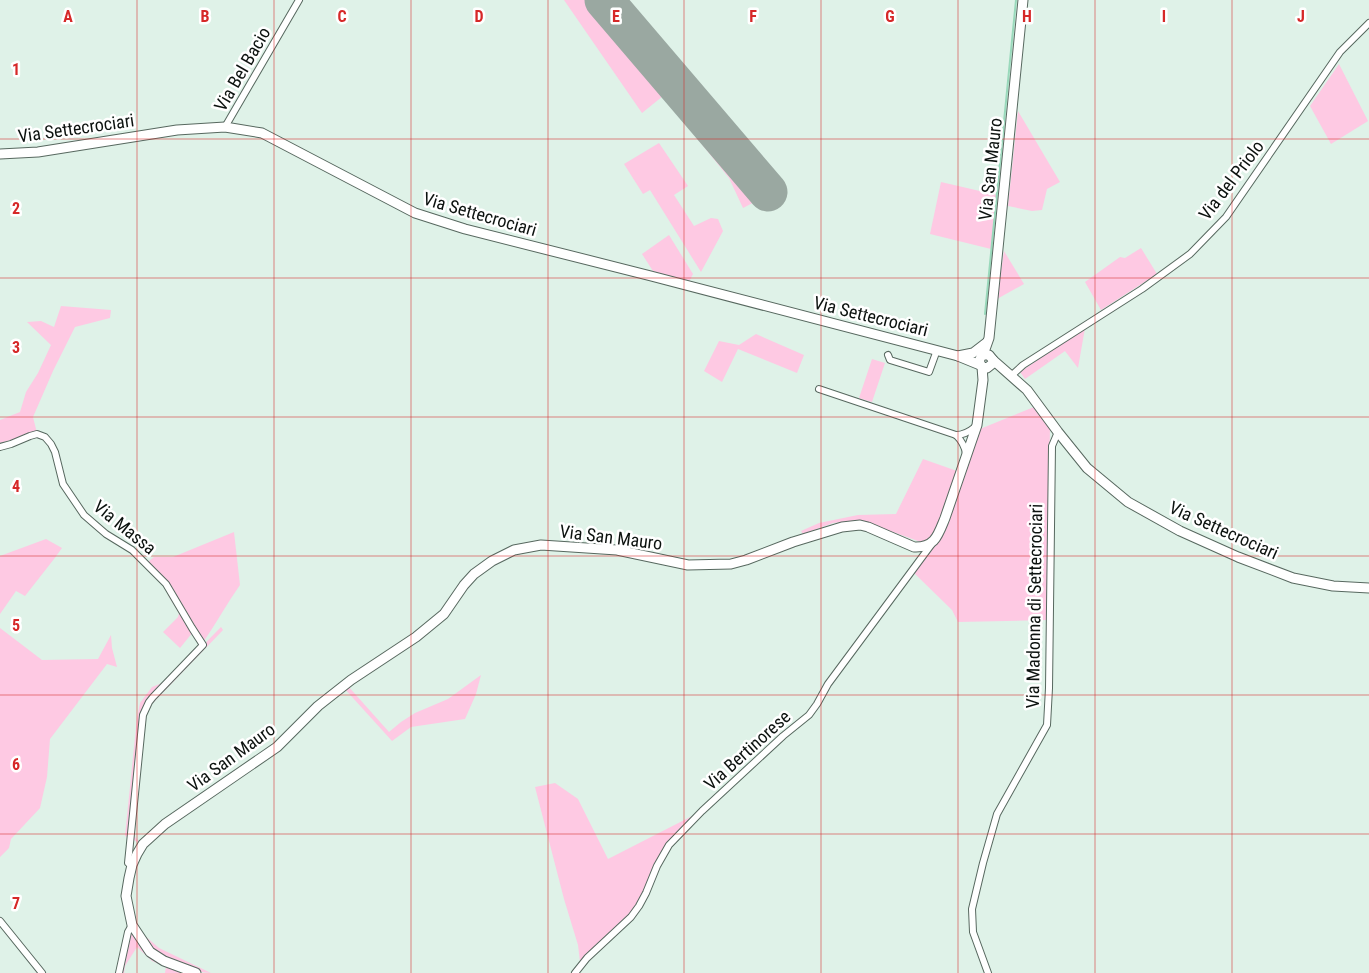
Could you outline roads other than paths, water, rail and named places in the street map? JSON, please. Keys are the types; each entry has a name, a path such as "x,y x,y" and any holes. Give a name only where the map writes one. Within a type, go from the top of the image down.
{"main road":[{"name":"Via San Mauro","path":"196,973 164,961 150,952 132,925 126,896 130,871 136,854 143,844 165,824 277,747 324,701 351,680 416,637 444,614 474,574 492,561 514,550 552,545 616,550 688,565 731,564 793,542 853,525 868,527 914,547 928,546 933,542 945,518 977,425 986,361 1023,0"},
{"name":"Via Settecrociari","path":"0,154 38,152 177,130 225,127 262,133 415,213 465,230 652,276 958,356 986,361 1009,374 1027,390 1087,468 1128,502 1180,531 1293,578 1333,586 1369,588"},
{"path":"958,356 973,353 988,340"}],"street":[{"name":"Via Bel Bacio","path":"225,127 299,0"},
{"name":"Via del Priolo","path":"1009,374 1142,289 1190,254 1226,217 1340,52 1369,22"},
{"path":"888,355 890,360 929,372 937,350"},
{"path":"819,389 972,440"},
{"path":"960,437 970,432 977,425"},
{"name":"Via Madonna di Settecrociari","path":"988,973 973,932 972,909 997,814 1046,725 1049,688 1052,446 1058,432"},
{"name":"Via Massa","path":"0,447 37,434 45,437 55,452 62,484 84,516 106,534 132,550 166,584 203,645 153,697 143,714 128,863 132,865"},
{"path":"960,437 965,447 966,457"},
{"name":"Via Bertinorese","path":"575,973 587,958 631,917 646,893 657,866 669,845 783,736 809,715 828,684 933,542"},
{"path":"0,921 42,973"},
{"path":"119,973 128,932 132,925"}],"waterway":[{"path":"985,314 1016,0"}]}
